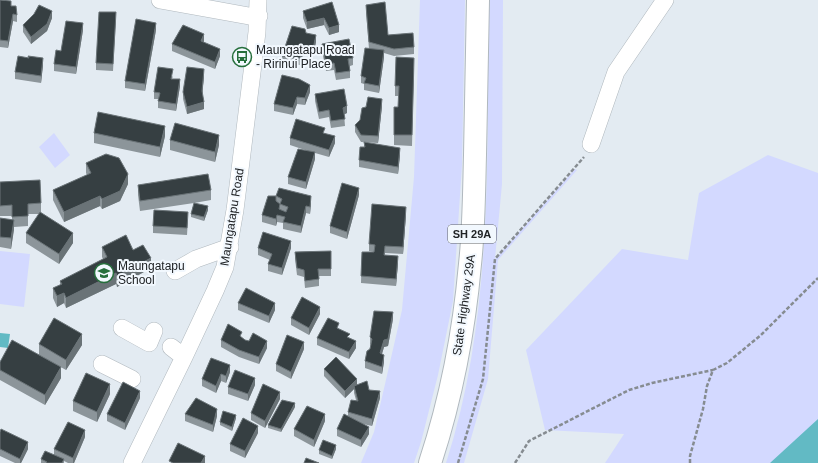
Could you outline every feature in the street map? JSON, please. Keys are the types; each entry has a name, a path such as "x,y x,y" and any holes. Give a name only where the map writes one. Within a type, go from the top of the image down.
{"highway":[{"name":"State Highway 29A","path":"430,463 445,413 458,356 465,314 473,223 478,0"}],"street":[{"path":"160,0 249,16 258,8"},
{"path":"591,144 616,72 665,0"},
{"name":"Maungatapu Road","path":"132,463 178,352 218,285 225,267 230,247 258,8"},
{"path":"175,271 196,259 230,247"},
{"path":"122,328 149,343 154,331"},
{"path":"102,364 132,379"}],"path":[{"path":"458,463 482,379 495,259 584,158 591,144"},
{"path":"515,463 529,441 629,390 652,383 713,370 727,363 761,336 818,278"},
{"path":"690,463 690,456 703,409 707,386 713,370"}],"shaded area":[{"path":"420,0 465,0 462,165 453,301 438,375 421,442 414,463 361,463 374,432 402,310 414,177"},
{"path":"488,0 503,0 502,184 495,259 575,169 577,170 498,260 488,379 464,463 446,463 462,407 473,350 480,292 485,234 487,175"},
{"path":"54,133 70,155 55,168 39,147"},
{"path":"768,155 818,173 818,463 605,463 624,434 545,430 526,350 622,249 688,260 699,193"},
{"path":"0,251 30,254 24,307 0,304"},
{"path":"0,333 10,334 8,348 0,347"},
{"path":"818,419 818,463 770,463"}],"building":[{"path":"0,0 11,1 11,6 16,6 17,15 13,14 8,41 0,40"},
{"path":"332,2 339,25 329,28 324,18 307,22 303,11"},
{"path":"385,2 388,35 413,33 414,47 394,49 369,42 366,5"},
{"path":"39,5 52,11 47,24 31,37 23,25 34,14"},
{"path":"99,12 116,12 113,64 96,63"},
{"path":"136,19 156,23 145,84 125,81"},
{"path":"66,21 83,23 76,67 54,64 56,50 61,51"},
{"path":"183,25 204,34 201,41 220,49 215,62 172,44"},
{"path":"292,26 305,29 306,33 316,35 313,49 303,47 300,58 282,56"},
{"path":"349,39 353,58 348,59 350,71 336,73 334,63 326,64 322,44"},
{"path":"365,48 384,50 379,86 364,83 366,78 361,76"},
{"path":"18,56 43,58 41,76 15,72"},
{"path":"396,57 414,58 412,135 394,135 394,107 398,107 399,86 395,86"},
{"path":"158,67 173,69 171,79 180,79 176,104 158,101 160,93 154,92"},
{"path":"187,67 204,69 202,91 204,102 187,107 183,92"},
{"path":"282,75 299,79 310,85 305,98 297,97 293,108 274,104"},
{"path":"344,89 347,106 343,108 345,119 331,121 329,110 319,112 315,94"},
{"path":"368,97 382,99 378,136 361,135 355,125 360,120 362,108 366,107"},
{"path":"98,112 165,126 160,147 94,133"},
{"path":"296,119 325,128 323,133 335,136 329,150 290,138"},
{"path":"175,123 219,135 215,152 170,140"},
{"path":"364,142 400,148 398,167 359,160 360,147 365,147"},
{"path":"298,149 315,152 306,182 288,177"},
{"path":"106,154 119,158 128,174 120,191 102,199 100,196 64,212 53,190 91,173 86,163"},
{"path":"208,174 211,190 140,201 138,185"},
{"path":"40,180 41,203 28,204 28,216 12,217 12,205 0,206 0,182"},
{"path":"342,183 359,188 347,232 330,226"},
{"path":"279,188 311,196 310,207 306,206 301,226 283,222 285,217 277,215 276,219 262,215 268,196 276,196","holes":["276,196 282,199 280,204 276,201","280,204 288,207 286,212 279,209"]},
{"path":"194,203 208,206 204,217 191,214"},
{"path":"372,204 406,207 403,247 385,246 384,255 398,256 396,279 361,276 362,252 374,252 375,245 369,244"},
{"path":"154,210 188,212 187,228 153,226"},
{"path":"40,212 73,233 59,254 26,233"},
{"path":"0,218 14,220 11,238 0,237"},
{"path":"263,232 291,241 282,268 268,264 272,254 258,248"},
{"path":"126,235 133,250 143,245 151,258 117,276 116,273 66,298 64,293 57,296 53,288 62,284 60,281 107,257 102,247"},
{"path":"331,251 331,269 318,269 319,279 305,281 304,270 297,268 295,252"},
{"path":"246,288 275,303 269,316 238,303"},
{"path":"302,297 320,307 309,328 291,318"},
{"path":"374,311 393,312 388,339 384,340 380,353 384,355 382,367 365,361 372,339 370,337"},
{"path":"54,318 82,334 66,360 39,344"},
{"path":"328,318 339,323 337,328 350,334 347,337 356,341 349,352 317,338"},
{"path":"228,324 242,332 240,336 245,340 249,341 253,333 267,341 259,357 239,350 221,340"},
{"path":"287,335 304,342 291,372 276,364"},
{"path":"12,340 61,367 45,395 0,370 0,362"},
{"path":"336,357 357,379 345,391 324,369"},
{"path":"211,358 230,365 226,376 221,374 216,386 202,379"},
{"path":"235,370 255,378 248,394 228,387"},
{"path":"86,373 110,384 97,412 73,401"},
{"path":"367,381 369,390 380,391 372,419 348,412 351,400 358,401 354,386"},
{"path":"123,382 140,391 125,423 107,414"},
{"path":"263,384 280,392 265,421 251,413"},
{"path":"196,398 217,409 213,425 185,414"},
{"path":"282,400 295,403 281,429 268,425"},
{"path":"307,406 325,414 314,440 294,429"},
{"path":"223,411 236,415 232,427 220,422"},
{"path":"344,414 369,427 361,440 337,429"},
{"path":"243,418 258,426 245,451 230,444"},
{"path":"68,422 85,430 73,458 54,449"},
{"path":"1,429 28,442 20,459 0,449"},
{"path":"323,440 336,445 332,456 319,450"},
{"path":"178,443 205,456 201,463 173,463 169,461"},
{"path":"45,451 64,459 62,463 46,463 47,462 41,459"},
{"path":"306,458 319,463 304,463"}],"place":[{"name":"Maungatapu Road - Ririnui Place","path":"242,57"},
{"name":"Maungatapu School","path":"104,273"}]}
